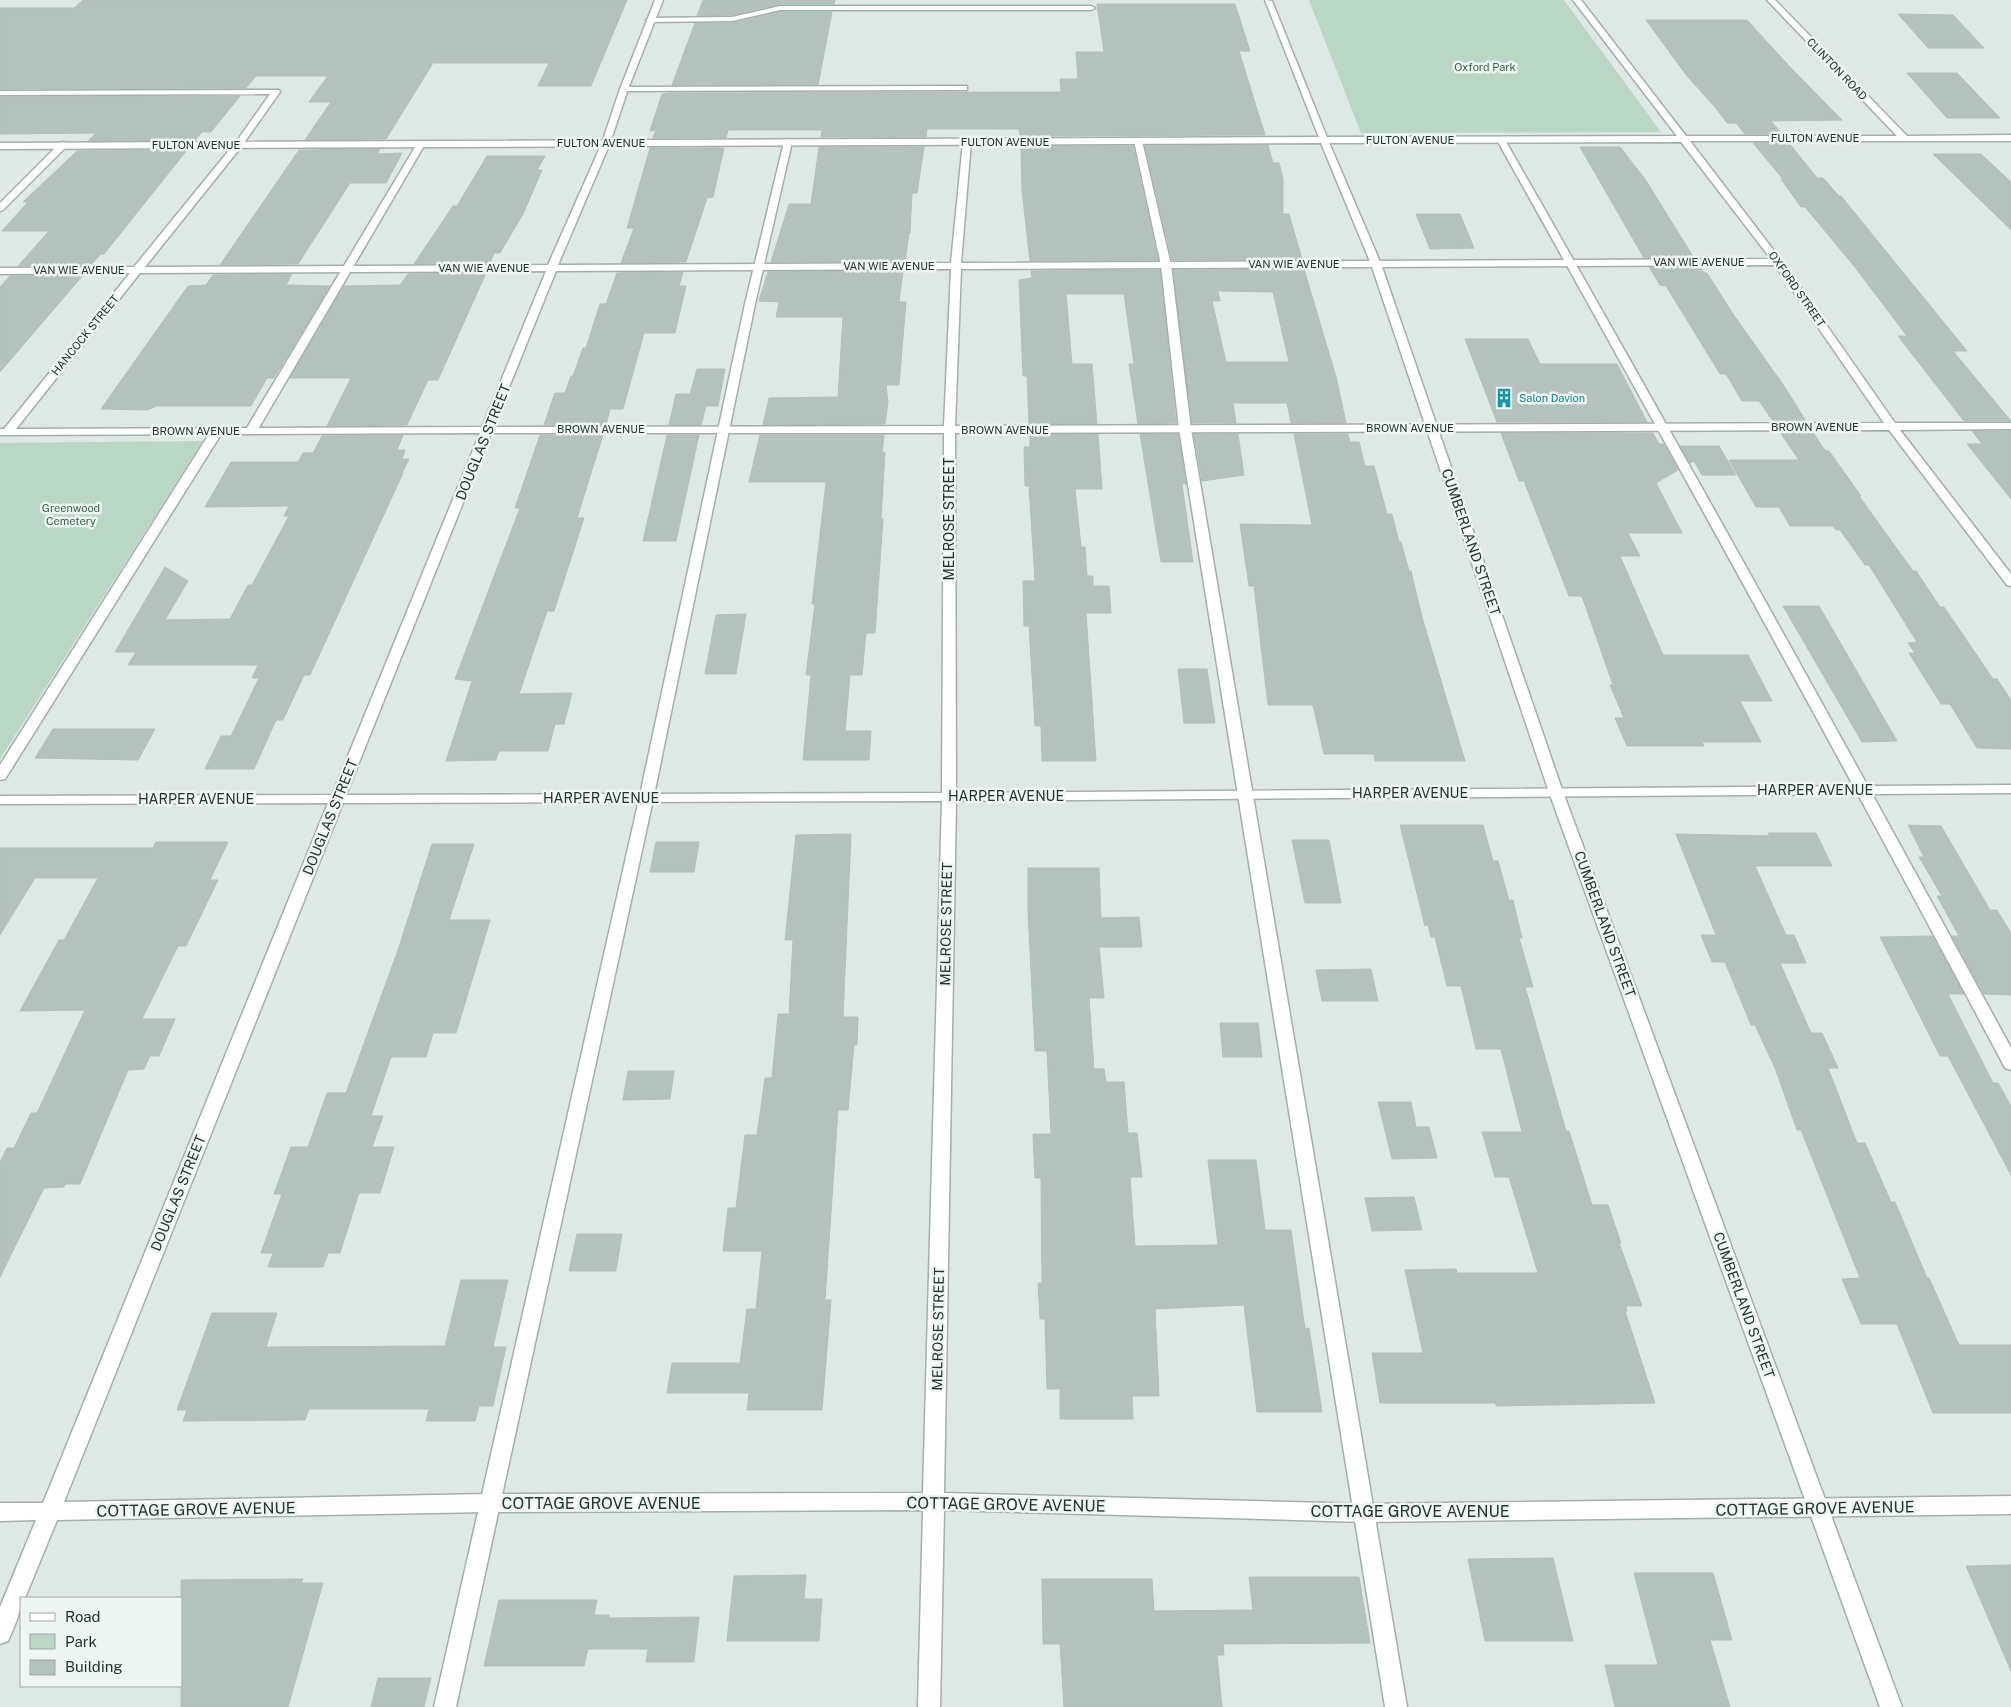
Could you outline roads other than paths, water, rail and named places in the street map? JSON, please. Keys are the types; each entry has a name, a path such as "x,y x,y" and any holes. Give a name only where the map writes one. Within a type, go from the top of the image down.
{"street":[{"name":"DOUGLAS STREET","path":"0,1634 337,798 489,429 552,268 606,143 624,88 659,0"},
{"name":"OXFORD STREET","path":"1577,0 1778,262 1892,427 2011,582"},
{"name":"CLINTON ROAD","path":"1771,0 1904,138"},
{"name":"CUMBERLAND STREET","path":"1268,1 1376,264 1556,792 1891,1707"},
{"path":"650,20 732,20 780,8 1091,8"},
{"path":"624,88 964,88"},
{"name":"HANCOCK STREET","path":"0,93 276,92 238,145 3,432"},
{"name":"FULTON AVENUE","path":"0,146 2011,138"},
{"path":"1501,140 1664,427 1864,790 2011,1064"},
{"path":"1138,141 1166,265 1185,429 1396,1707"},
{"path":"445,1707 488,1504 646,798 758,267 788,142"},
{"name":"MELROSE STREET","path":"928,1707 949,796 949,441 951,430 956,266 967,142"},
{"path":"252,430 421,144"},
{"path":"0,208 63,145"},
{"name":"VAN WIE AVENUE","path":"0,271 1778,262"},
{"name":"BROWN AVENUE","path":"3,432 489,429 951,430 2011,426"},
{"path":"0,776 217,431"},
{"name":"HARPER AVENUE","path":"0,800 646,798 2011,789"},
{"name":"COTTAGE GROVE AVENUE","path":"0,1512 488,1504 934,1501 1364,1513 2011,1505"}],"place":[{"name":"Salon Davion","path":"1504,398"}],"park label":[{"name":"Oxford Park","path":"1485,67"},
{"name":"Greenwood Cemetery","path":"71,514"}]}
